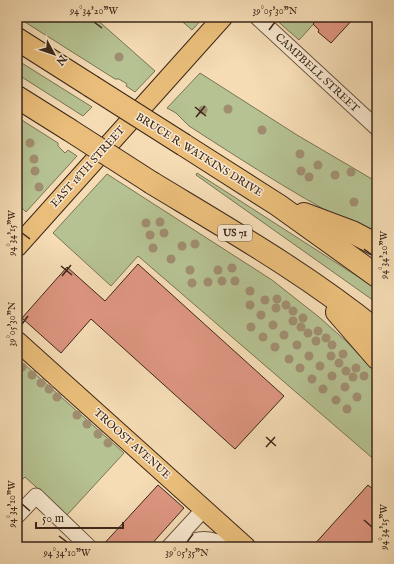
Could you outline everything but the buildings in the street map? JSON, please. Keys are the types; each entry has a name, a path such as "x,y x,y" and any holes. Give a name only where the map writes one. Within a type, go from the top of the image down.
{"highway":[{"name":"BRUCE R. WATKINS DRIVE","path":"17,39 278,205 377,276"},
{"name":"US 71","path":"17,97 152,183 276,259 316,286 377,331"},
{"path":"278,205 352,232 377,245"},
{"path":"316,286 377,358"}],"main road":[{"name":"EAST 18TH STREET","path":"17,246 224,17"},
{"name":"TROOST AVENUE","path":"17,341 246,547"}],"street":[{"name":"CAMPBELL STREET","path":"257,17 377,128"},
{"path":"17,516 36,496 89,547"},
{"path":"169,547 204,509"},
{"path":"180,547 197,539 216,541 229,547"}],"green space":[{"path":"17,17 94,17 155,71 135,92 126,86 127,84 119,79 115,79"},
{"path":"177,17 204,17 192,30"},
{"path":"273,17 320,17 299,40"},
{"path":"17,60 92,107 83,116 17,74"},
{"path":"200,73 297,135 377,182 377,237 328,212 235,156 189,126 176,113 167,108"},
{"path":"17,117 58,143 58,146 65,153 68,150 77,156 26,212 17,203"},
{"path":"197,173 377,289 377,303 196,175"},
{"path":"107,174 272,280 319,317 347,342 377,374 377,462 138,256 111,286 53,233"},
{"path":"17,362 21,366 23,363 124,453 67,515 25,477 17,485"}]}
